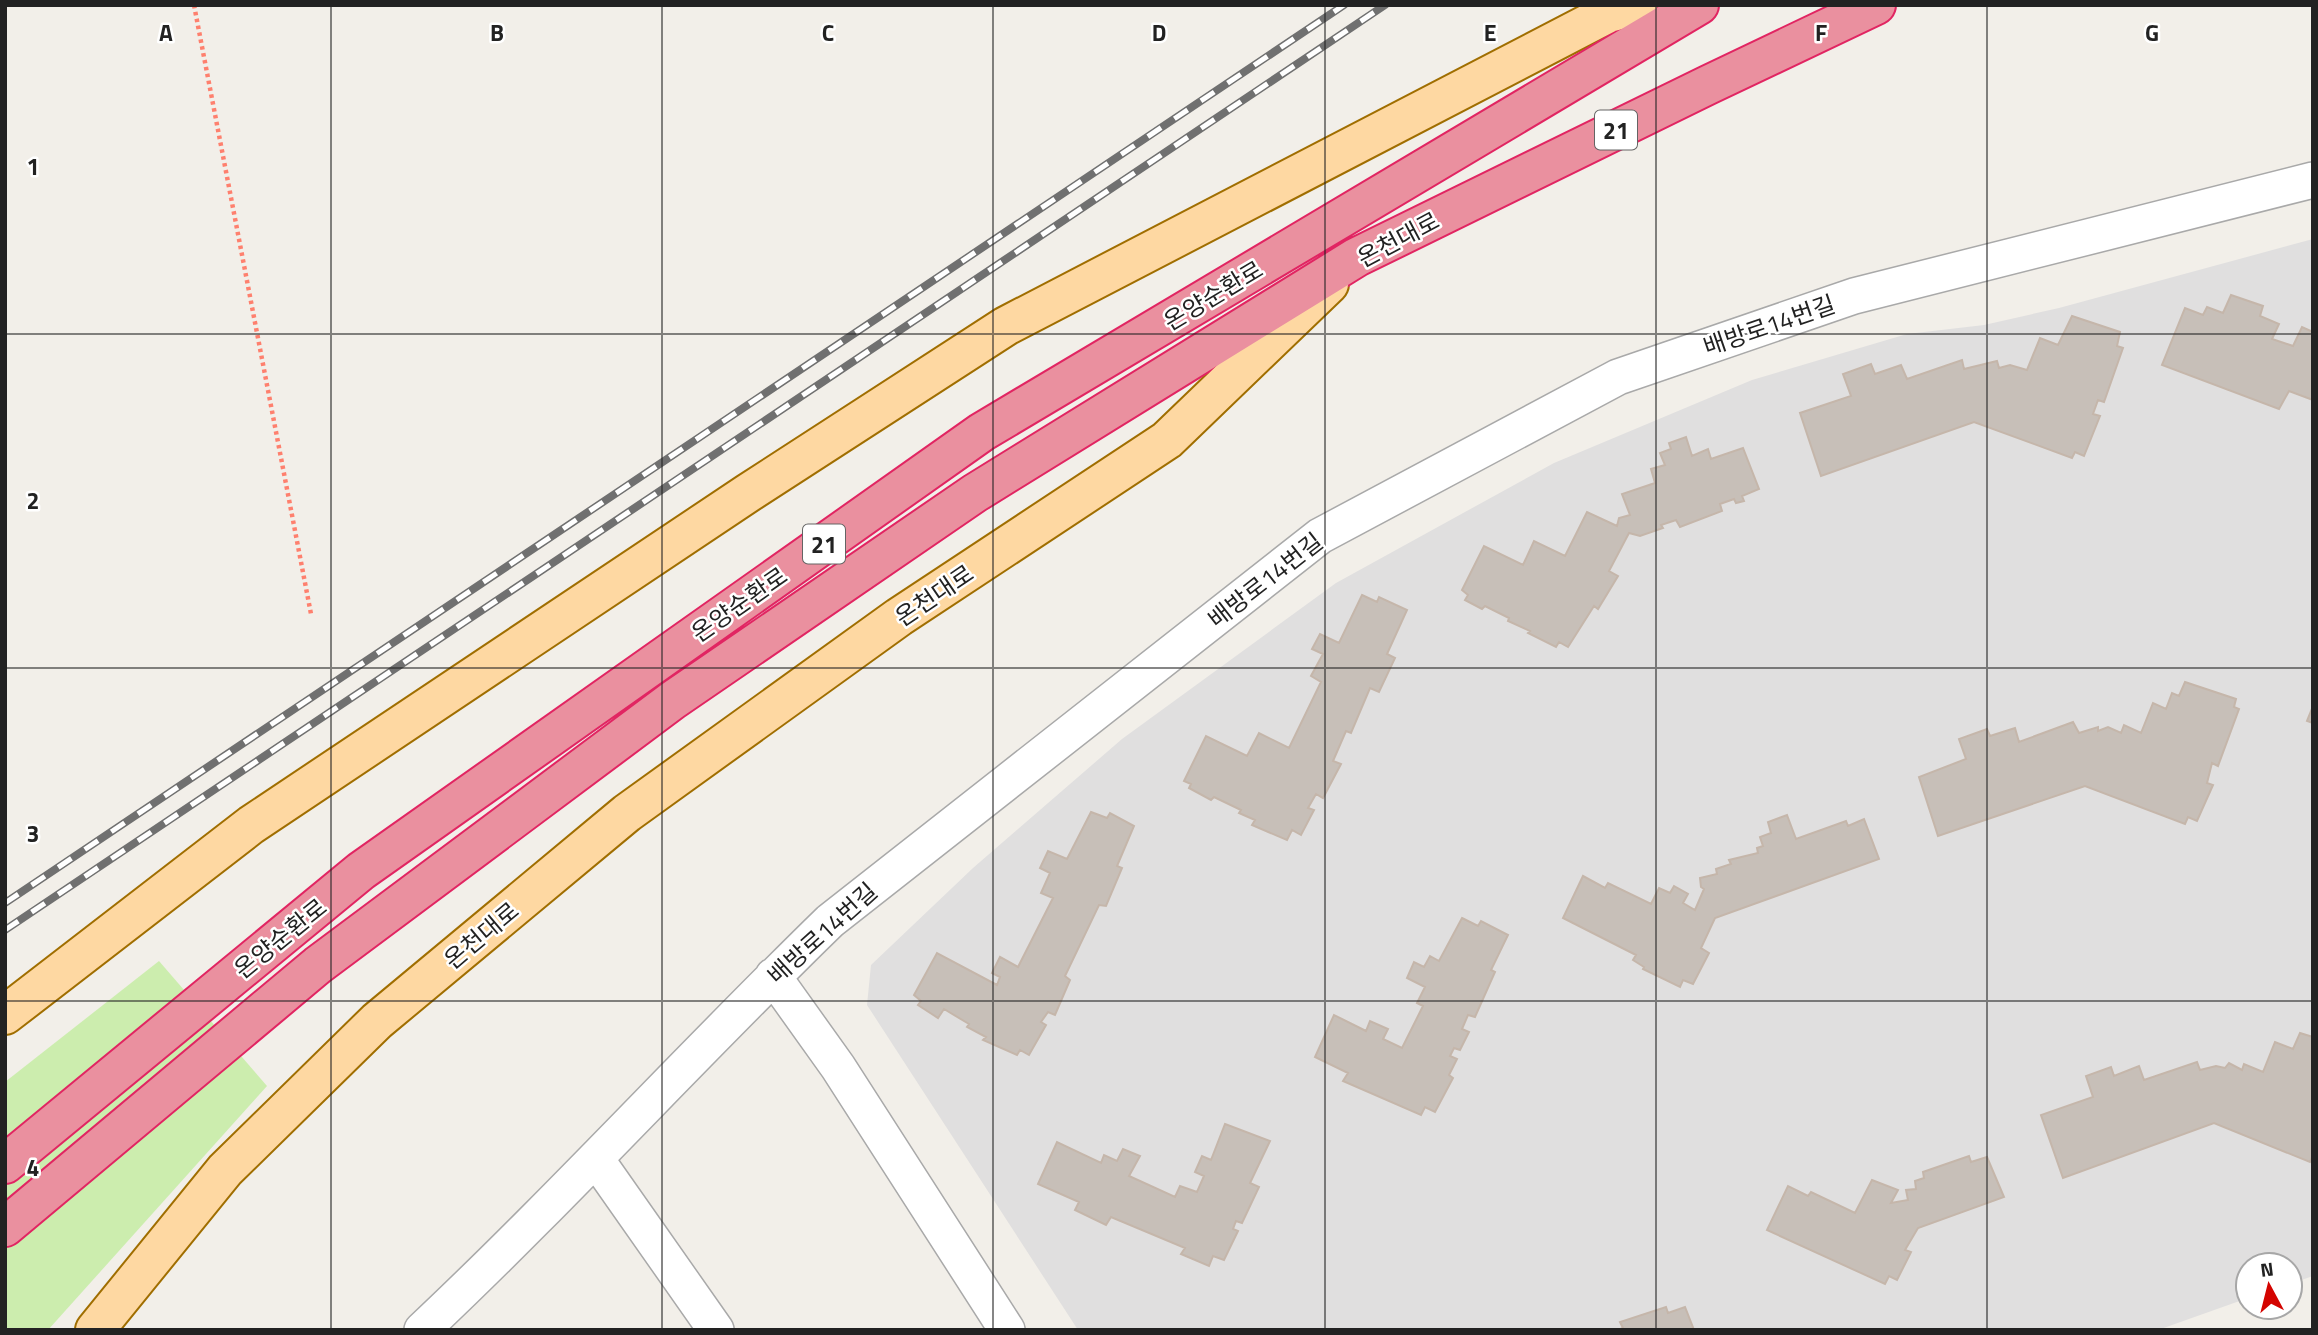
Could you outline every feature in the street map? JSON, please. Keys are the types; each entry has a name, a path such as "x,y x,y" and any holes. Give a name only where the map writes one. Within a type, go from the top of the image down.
{"highway":[{"name":"온양순환로","path":"5,1164 361,871 982,432 1699,5"},
{"name":"온천대로","path":"1357,257 1875,5"},
{"name":"온양순환로","path":"5,1227 318,965 673,700 975,493 1357,257"}],"main road":[{"path":"5,1015 251,825 748,493 1006,326 1609,13 1638,5"},
{"name":"온천대로","path":"96,1330 225,1170 377,1021 627,813 899,617 1167,440 1357,257"}],"street":[{"name":"배방로14번길","path":"422,1330 456,1318 596,1159 830,921 1320,536 1618,377 1854,296 2313,180"},
{"path":"773,976 838,1067 1006,1330"},
{"path":"596,1159 716,1330"}],"path":[{"path":"194,5 311,614"}],"shaded area":[{"path":"2313,239 2313,1276 2304,1279 2304,1251 2234,1251 2234,1303 2158,1330 1078,1330 867,1005 871,965 973,868 1122,739 1336,583 1554,463 1752,380 1907,334 1984,325 2059,308"}],"green space":[{"path":"159,961 267,1086 48,1330 5,1330 5,1082"}],"building":[{"path":"2231,295 2263,306 2260,316 2279,324 2272,339 2293,346 2302,327 2313,332 2313,400 2289,391 2279,409 2162,365 2185,308 2203,315 2207,307 2223,313"},
{"path":"2072,316 2120,332 2117,346 2123,348 2104,402 2098,400 2093,414 2100,416 2084,456 2075,452 2072,458 1974,422 1821,476 1800,413 1851,396 1843,374 1871,364 1875,374 1901,365 1907,379 1962,360 1964,369 1997,361 1999,368 2010,365 2027,370 2040,338 2058,345"},
{"path":"1686,437 1692,456 1708,449 1711,459 1743,448 1759,489 1742,496 1744,501 1736,503 1734,499 1720,504 1722,511 1680,527 1676,520 1640,536 1629,533 1609,571 1618,576 1598,609 1594,606 1568,647 1559,642 1556,647 1508,621 1509,618 1465,600 1468,595 1462,590 1484,546 1523,565 1534,541 1565,556 1587,512 1617,526 1619,518 1630,515 1622,494 1655,483 1651,469 1665,465 1660,453 1671,449 1669,443"},
{"path":"1362,595 1377,602 1379,597 1407,610 1387,654 1395,658 1379,692 1370,688 1351,733 1346,731 1333,761 1341,764 1323,798 1316,794 1308,808 1314,810 1301,835 1292,830 1287,840 1252,825 1255,820 1239,813 1241,810 1214,797 1211,800 1189,788 1191,784 1184,781 1206,736 1247,756 1259,733 1289,748 1321,682 1311,676 1323,654 1312,649 1320,634 1339,643"},
{"path":"2185,682 2236,699 2234,707 2239,709 2218,766 2212,763 2207,783 2213,785 2197,821 2188,817 2185,824 2085,786 1938,836 1919,777 1966,759 1959,739 1987,729 1990,736 2015,728 2019,742 2073,722 2079,733 2108,727 2121,733 2124,725 2141,733 2153,703 2166,709 2172,693 2179,696"},
{"path":"2313,706 2313,723 2307,721"},
{"path":"1091,812 1107,818 1110,813 1134,826 1117,866 1122,868 1106,906 1099,905 1065,976 1070,980 1055,1015 1048,1012 1041,1022 1046,1025 1029,1055 1020,1050 1017,1055 983,1040 986,1037 967,1027 969,1024 944,1009 938,1018 918,1005 921,1001 914,995 937,953 997,985 1000,977 992,973 1000,957 1018,967 1053,898 1041,893 1050,873 1040,868 1048,851 1067,859"},
{"path":"1787,815 1796,839 1846,821 1848,826 1864,819 1879,859 1715,918 1701,948 1709,953 1693,984 1683,980 1680,987 1643,969 1644,967 1633,960 1636,955 1563,918 1583,876 1605,888 1608,883 1651,904 1659,888 1670,893 1674,886 1688,894 1683,903 1695,910 1704,889 1701,887 1700,878 1717,874 1716,869 1731,864 1729,860 1758,853 1757,848 1763,846 1760,837 1771,833 1768,822"},
{"path":"1462,918 1478,926 1481,921 1508,935 1491,970 1495,972 1475,1017 1468,1015 1462,1029 1469,1032 1460,1050 1454,1048 1450,1056 1457,1059 1449,1075 1453,1078 1435,1112 1425,1107 1421,1115 1343,1081 1348,1073 1315,1057 1334,1015 1366,1031 1370,1021 1388,1029 1383,1039 1402,1048 1423,1006 1417,1003 1425,987 1407,978 1414,962 1424,967 1430,956 1439,961"},
{"path":"2300,1033 2313,1037 2313,1155 2310,1162 2214,1123 2063,1178 2041,1115 2093,1097 2086,1076 2111,1067 2114,1076 2139,1066 2144,1080 2197,1062 2200,1070 2216,1066 2225,1068 2229,1063 2242,1070 2244,1064 2263,1072 2275,1042 2293,1049"},
{"path":"1225,1124 1270,1141 1250,1183 1259,1187 1242,1223 1236,1221 1233,1229 1238,1231 1224,1260 1213,1256 1209,1266 1181,1254 1185,1248 1111,1217 1106,1225 1075,1210 1079,1202 1038,1184 1057,1142 1101,1163 1104,1155 1117,1161 1123,1149 1140,1156 1129,1176 1175,1197 1180,1186 1197,1192 1204,1176 1195,1172 1202,1156 1211,1160"},
{"path":"1969,1156 1971,1162 1987,1157 2004,1197 1918,1228 1905,1250 1911,1252 1897,1280 1889,1276 1885,1284 1767,1230 1788,1186 1808,1196 1811,1192 1855,1213 1872,1180 1898,1190 1891,1203 1908,1200 1906,1190 1916,1189 1915,1181 1924,1178 1923,1172"},
{"path":"1666,1307 1668,1313 1685,1307 1694,1330 1618,1330 1623,1328 1620,1322"}],"railway":[{"path":"5,903 1344,5"},
{"path":"5,930 1385,5"}]}
